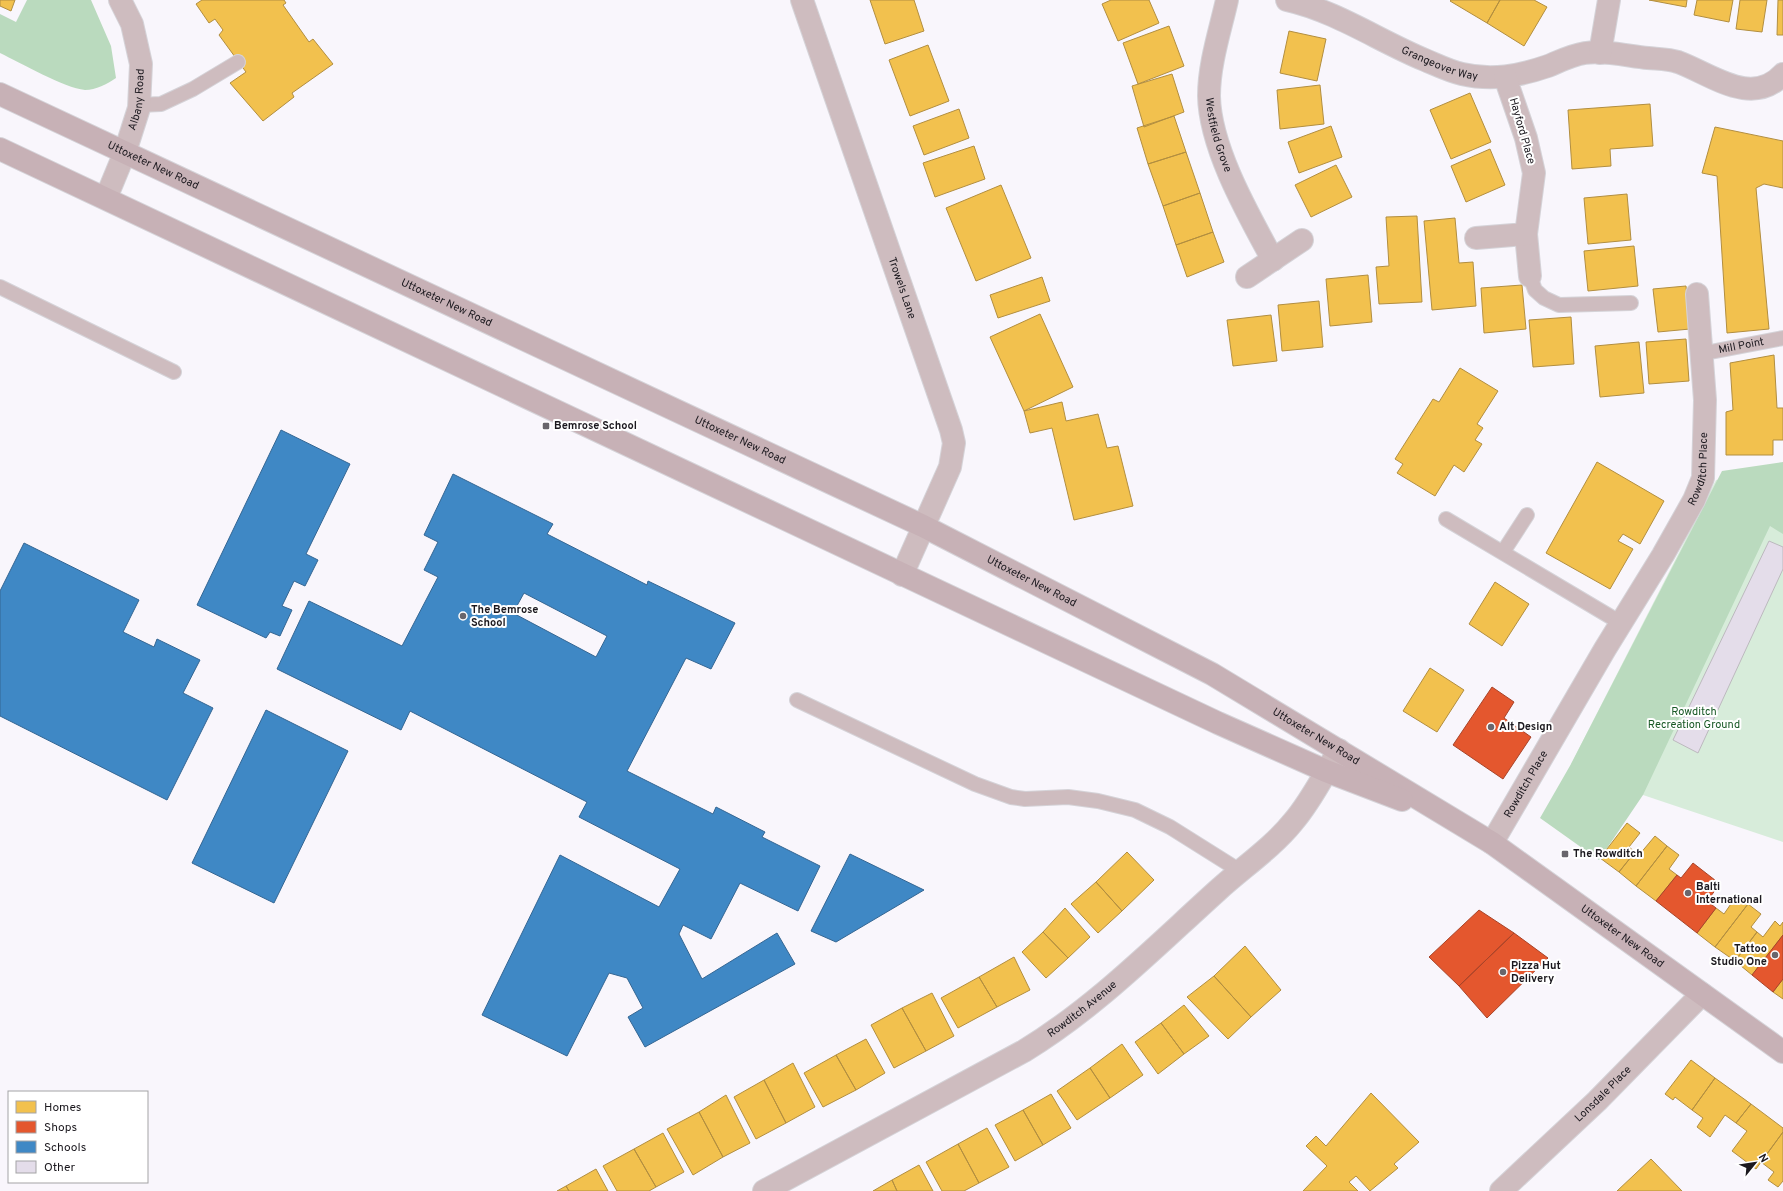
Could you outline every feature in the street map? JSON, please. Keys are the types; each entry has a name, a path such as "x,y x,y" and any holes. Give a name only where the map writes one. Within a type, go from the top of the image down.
{"main road":[{"name":"Uttoxeter New Road","path":"0,94 923,526 1212,674 1492,843 1783,1052"},
{"name":"Uttoxeter New Road","path":"0,149 1218,723 1326,771 1460,823"}],"street":[{"name":"Albany Road","path":"106,198 125,152 139,105 141,64 138,47 132,24 120,0"},
{"name":"Trowels Lane","path":"802,0 951,430 954,443 950,467 902,575"},
{"name":"Westfield Grove","path":"1227,0 1210,82 1210,109 1213,128 1230,174 1273,260"},
{"name":"Grangeover Way","path":"1287,0 1316,8 1398,49 1461,74 1484,77 1505,77 1541,68 1585,53 1600,53 1676,62 1725,84 1741,88 1756,88 1770,85 1783,74"},
{"path":"1600,53 1609,0"},
{"name":"Hayford Place","path":"1505,77 1526,138 1534,173 1526,234 1530,276"},
{"path":"1476,238 1526,234"},
{"path":"1247,277 1302,240"},
{"name":"Rowditch Place","path":"1492,843 1620,623 1663,555 1694,500 1703,478 1705,400 1696,294"},
{"name":"Rowditch Avenue","path":"764,1191 1017,1055 1050,1035 1078,1014 1126,974 1280,836 1307,805 1338,750"},
{"name":"Lonsdale Place","path":"1501,1191 1597,1101 1702,994"}],"lane":[{"path":"139,105 161,104 193,89 238,62"},
{"path":"1530,276 1535,290 1544,298 1559,305 1631,303"},
{"path":"0,287 174,372"},
{"name":"Mill Point","path":"1700,354 1783,338"},
{"path":"1503,552 1527,515"},
{"path":"1446,519 1620,623"},
{"path":"797,700 975,784 1011,797 1025,799 1068,797 1098,801 1136,810 1170,827 1240,871"}],"green space":[{"path":"27,0 91,0 111,46 116,78 97,88 85,90 54,80 0,53 0,14 16,22"},
{"path":"1783,462 1783,534 1770,526 1643,795 1599,860 1540,818 1571,764 1722,471"},
{"name":"Rowditch Recreation Ground","path":"1783,469 1783,842 1643,795 1571,764 1716,480"}],"building: Homes":[{"path":"0,0 15,0 11,11 0,6"},
{"path":"202,0 284,0 286,3 283,5 309,42 313,39 333,64 292,93 294,97 263,121 230,83 246,72 219,35 223,30 215,19 209,23 196,4"},
{"path":"870,0 914,0 924,31 885,44"},
{"path":"1111,0 1149,0 1159,23 1118,41 1102,4"},
{"path":"1500,0 1487,23 1450,1"},
{"path":"1500,0 1534,0 1547,7 1524,46 1487,23"},
{"path":"1649,0 1687,0 1686,7"},
{"path":"1697,0 1733,0 1729,22 1694,15"},
{"path":"1740,0 1767,0 1762,32 1736,29"},
{"path":"1778,0 1783,0 1783,35 1777,35"},
{"path":"1169,26 1184,66 1138,84 1123,43"},
{"path":"1289,31 1326,39 1317,81 1280,73"},
{"path":"928,45 949,101 910,116 889,60"},
{"path":"1172,74 1184,112 1144,127 1132,86"},
{"path":"1320,85 1324,124 1280,129 1277,90"},
{"path":"1470,93 1491,142 1451,159 1430,110"},
{"path":"1650,104 1653,146 1610,149 1611,166 1572,169 1568,110"},
{"path":"959,109 969,138 924,155 913,126"},
{"path":"1174,116 1186,152 1148,164 1137,128"},
{"path":"1331,126 1342,157 1299,173 1288,142"},
{"path":"1715,127 1783,141 1783,188 1764,184 1756,188 1769,329 1727,333 1717,176 1702,173"},
{"path":"974,146 985,179 935,197 923,163"},
{"path":"1490,149 1505,185 1466,202 1451,166"},
{"path":"1186,152 1200,193 1163,206 1148,164"},
{"path":"1336,165 1352,197 1311,217 1295,185"},
{"path":"1001,185 1031,258 976,281 946,208"},
{"path":"1200,193 1213,232 1176,245 1163,206"},
{"path":"1627,194 1631,240 1588,244 1584,198"},
{"path":"1417,216 1422,302 1379,304 1376,267 1389,266 1386,217"},
{"path":"1455,218 1459,263 1473,262 1476,306 1432,310 1424,221"},
{"path":"1213,232 1224,262 1187,277 1176,245"},
{"path":"1634,246 1638,286 1588,291 1584,251"},
{"path":"1368,275 1372,322 1330,326 1326,279"},
{"path":"1042,277 1050,301 998,318 990,295"},
{"path":"1522,285 1526,329 1484,333 1481,288"},
{"path":"1686,286 1690,329 1658,332 1653,289"},
{"path":"1319,301 1323,347 1282,351 1278,305"},
{"path":"1040,314 1073,387 1024,411 990,337"},
{"path":"1271,315 1277,361 1233,366 1227,320"},
{"path":"1571,317 1574,364 1533,367 1529,320"},
{"path":"1686,339 1689,381 1649,384 1646,342"},
{"path":"1639,342 1644,393 1600,397 1595,346"},
{"path":"1774,355 1777,408 1783,408 1783,440 1773,440 1773,455 1726,455 1726,412 1733,410 1730,363"},
{"path":"1460,368 1498,391 1477,424 1483,428 1475,440 1482,444 1464,472 1454,465 1435,496 1397,473 1403,464 1395,459 1433,399 1439,402"},
{"path":"1062,402 1066,421 1098,414 1107,448 1118,446 1133,506 1074,520 1052,428 1030,433 1024,411"},
{"path":"1597,462 1664,501 1640,544 1623,534 1618,541 1633,549 1610,589 1546,553"},
{"path":"1495,582 1529,604 1502,646 1469,624"},
{"path":"1430,668 1464,690 1437,732 1403,711"},
{"path":"1627,823 1640,833 1629,847 1635,852 1619,872 1600,858"},
{"path":"1655,836 1667,846 1636,886 1619,872 1635,852 1639,855"},
{"path":"1667,846 1679,855 1669,869 1677,875 1656,901 1636,886"},
{"path":"1127,852 1154,880 1122,911 1096,882"},
{"path":"1096,882 1122,911 1098,933 1071,904"},
{"path":"1737,895 1748,904 1715,947 1697,933 1716,908 1724,914"},
{"path":"1748,904 1761,914 1751,927 1757,932 1735,961 1715,947"},
{"path":"1065,908 1090,937 1068,958 1043,932"},
{"path":"1775,921 1780,926 1783,922 1783,935 1752,975 1735,961 1757,932 1763,937"},
{"path":"1043,932 1068,958 1046,978 1022,952"},
{"path":"1245,946 1281,990 1251,1017 1214,976"},
{"path":"1014,957 1030,990 997,1007 979,977"},
{"path":"1214,976 1251,1017 1228,1039 1187,997"},
{"path":"979,977 997,1007 958,1028 941,998"},
{"path":"1783,979 1783,999 1773,992"},
{"path":"932,993 954,1036 926,1051 902,1008"},
{"path":"1184,1005 1209,1036 1184,1054 1161,1023"},
{"path":"902,1008 926,1051 894,1068 871,1025"},
{"path":"1161,1023 1184,1054 1158,1074 1135,1042"},
{"path":"866,1039 885,1073 856,1090 836,1055"},
{"path":"1122,1044 1143,1075 1110,1098 1090,1068"},
{"path":"836,1055 856,1090 823,1107 804,1073"},
{"path":"1691,1060 1715,1078 1692,1110 1675,1097 1673,1100 1665,1094"},
{"path":"793,1063 815,1107 786,1123 764,1080"},
{"path":"1090,1068 1110,1098 1077,1120 1057,1091"},
{"path":"1715,1078 1751,1104 1736,1123 1725,1115 1710,1137 1697,1127 1703,1118 1692,1110"},
{"path":"764,1080 786,1123 756,1139 734,1097"},
{"path":"1371,1093 1419,1142 1394,1164 1398,1168 1370,1191 1356,1176 1349,1182 1358,1191 1303,1191 1327,1166 1306,1146 1316,1136 1326,1146"},
{"path":"1051,1094 1071,1128 1043,1145 1023,1110"},
{"path":"726,1095 750,1143 723,1157 699,1112"},
{"path":"1751,1104 1783,1128 1783,1132 1756,1169 1732,1151 1747,1131 1736,1123"},
{"path":"1023,1110 1043,1145 1015,1161 995,1125"},
{"path":"699,1112 723,1157 693,1175 667,1129"},
{"path":"987,1128 1009,1167 979,1183 958,1144"},
{"path":"1783,1132 1783,1181 1778,1187 1768,1180 1774,1172 1761,1162"},
{"path":"663,1133 684,1172 656,1187 634,1149"},
{"path":"958,1144 979,1183 964,1191 942,1191 926,1162"},
{"path":"634,1149 656,1187 649,1191 617,1191 603,1166"},
{"path":"1651,1159 1682,1191 1617,1191"},
{"path":"919,1165 933,1191 897,1191 892,1180"},
{"path":"596,1169 608,1191 569,1191 566,1186"},
{"path":"892,1180 897,1191 873,1191"},
{"path":"566,1186 569,1191 557,1191"}],"building: Shops":[{"name":"Alt Design","path":"1492,687 1514,702 1504,718 1531,737 1503,779 1453,745"},
{"name":"Balti International","path":"1693,863 1720,884 1707,901 1716,908 1697,933 1656,901 1677,875 1681,878"},
{"path":"1479,910 1514,933 1459,986 1429,957"},
{"name":"Pizza Hut Delivery","path":"1514,933 1548,958 1487,1018 1459,986"},
{"name":"Tattoo Studio One","path":"1783,935 1783,979 1773,992 1752,975"}],"building: Schools":[{"path":"281,430 350,464 306,554 318,560 305,586 294,581 282,606 292,610 280,636 270,632 266,638 197,605"},
{"path":"453,474 553,524 547,534 647,585 648,581 735,623 711,669 686,658 627,771 713,814 716,807 765,832 762,837 820,866 798,911 740,883 711,939 683,925 679,934 702,979 777,933 795,964 645,1047 628,1017 643,1008 627,978 609,973 567,1056 482,1015 560,855 659,907 680,869 579,817 587,802 410,711 401,730 277,669 309,601 402,646 438,577 424,570 438,542 424,535","holes":["524,593 607,636 596,657 513,613"]},
{"path":"24,543 139,600 123,632 154,647 157,639 200,660 183,693 213,708 167,800 0,716 0,591"},
{"path":"266,710 348,751 274,903 192,863"},
{"path":"850,854 924,890 836,942 811,931"}],"building: Other":[{"path":"1769,541 1783,547 1783,569 1698,753 1673,740"}],"place":[{"name":"Bemrose School","path":"546,426"},
{"name":"The Bemrose School","path":"463,616"},
{"name":"Alt Design","path":"1491,727"},
{"name":"The Rowditch","path":"1565,854"},
{"name":"Balti International","path":"1688,893"},
{"name":"Tattoo Studio One","path":"1775,955"},
{"name":"Pizza Hut Delivery","path":"1503,972"}]}
